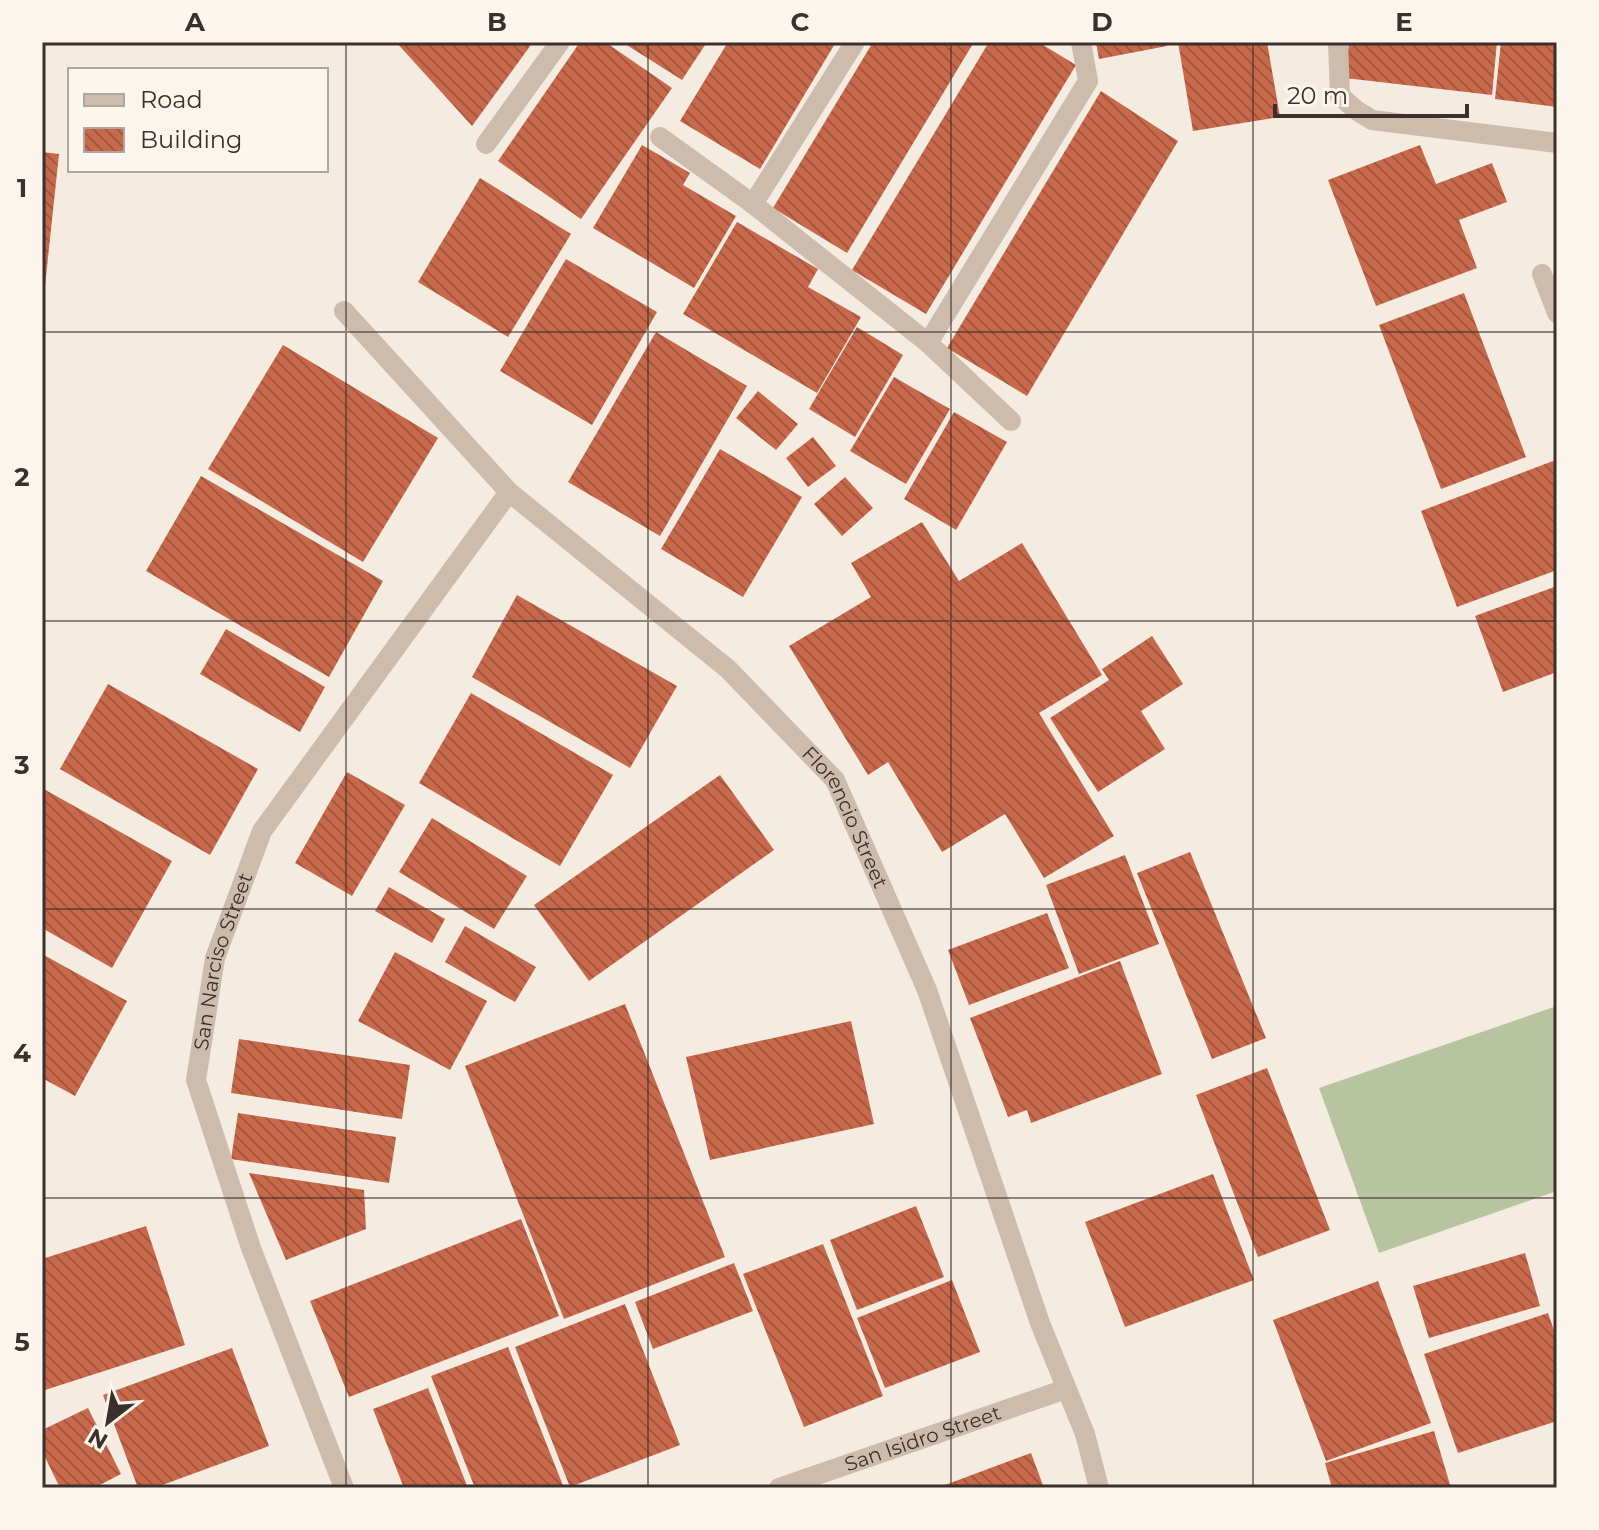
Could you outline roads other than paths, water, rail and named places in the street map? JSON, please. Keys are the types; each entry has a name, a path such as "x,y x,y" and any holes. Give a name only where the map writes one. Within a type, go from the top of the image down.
{"street":[{"path":"486,144 560,42"},
{"path":"753,204 855,42"},
{"path":"928,343 1088,81 1081,42"},
{"path":"1338,42 1340,96 1372,120 1557,143"},
{"path":"660,137 753,204 928,343 1011,421"},
{"path":"1542,274 1557,313"},
{"name":"Florencio Street","path":"344,311 509,492 728,669 835,780 927,990 1040,1323 1085,1434 1099,1488"},
{"name":"San Narciso Street","path":"344,1488 251,1248 196,1080 215,958 262,831 509,492"},
{"name":"San Isidro Street","path":"779,1488 1066,1389"}]}
